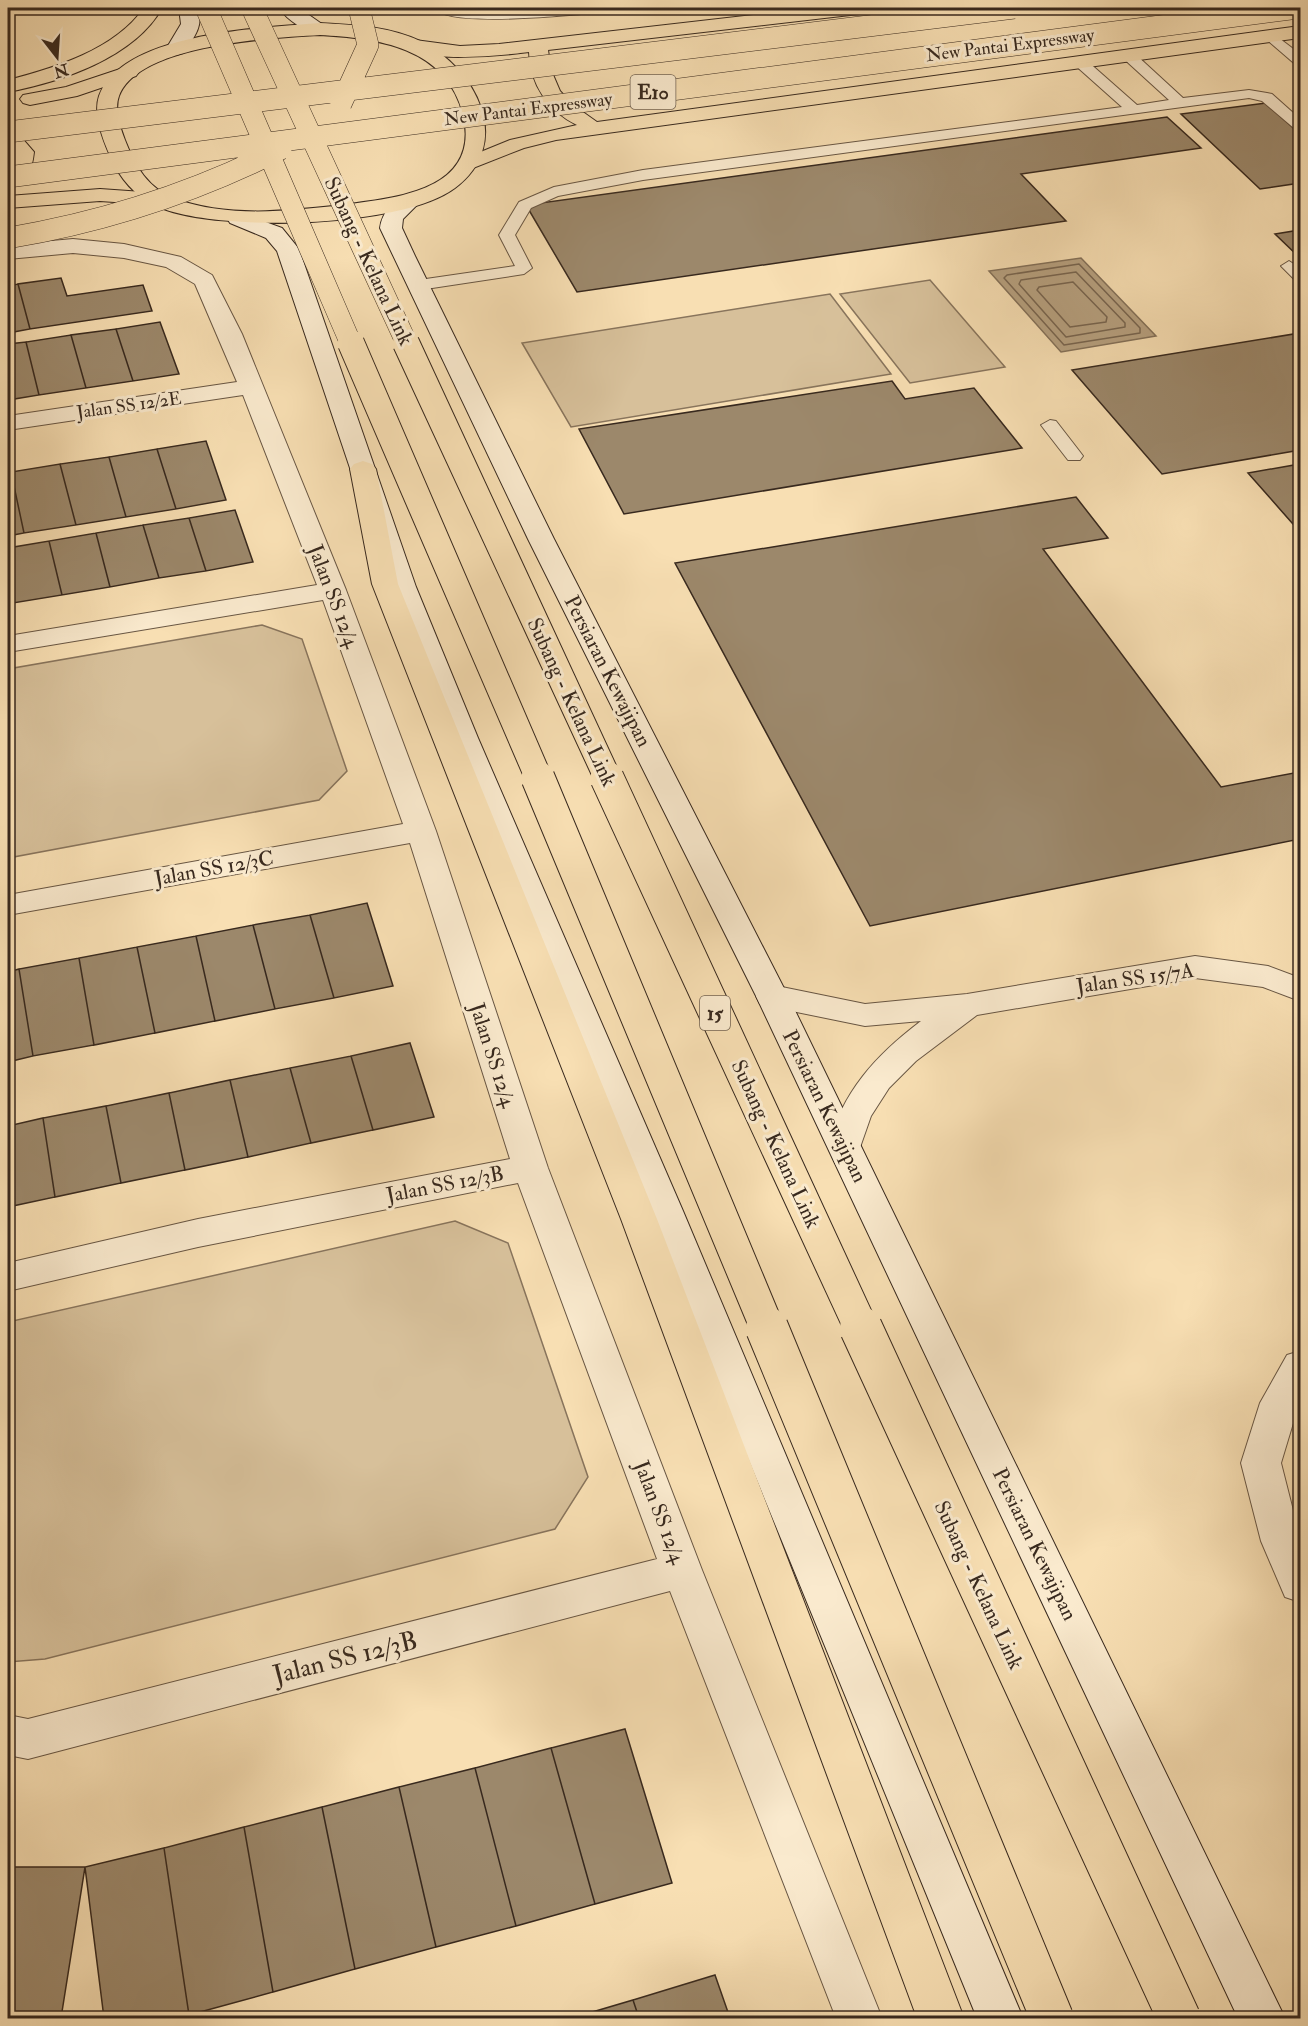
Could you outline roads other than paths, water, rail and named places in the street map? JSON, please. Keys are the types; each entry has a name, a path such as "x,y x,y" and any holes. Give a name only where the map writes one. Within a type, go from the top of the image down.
{"main road":[{"path":"8,86 48,76 87,60 122,41 153,8"},
{"path":"206,8 582,879 1052,2019"},
{"name":"Subang - Kelana Link","path":"252,8 1179,2019"},
{"path":"8,238 92,222 177,195 230,176 293,143 340,107 368,45 359,8"},
{"path":"157,199 143,190 129,175 115,142 109,118 108,98 113,86 129,72 143,62 176,49 228,38 320,29 373,34 415,46 460,52 538,46 859,8"},
{"name":"New Pantai Expressway","path":"8,132 1014,8"},
{"name":"New Pantai Expressway","path":"8,177 1298,8"},
{"path":"468,164 517,144 555,134 1300,32"},
{"path":"8,202 100,195 157,199 189,209 238,218 331,213 409,202 452,180 468,164 479,139 475,111 462,88 445,69 415,46"},
{"path":"538,46 538,62 545,86 559,105 579,119 599,128"},
{"path":"8,103 69,92 129,72"},
{"path":"8,137 24,152 21,172 8,182"},
{"path":"363,469 385,584 639,1219 941,2019"}],"street":[{"path":"176,49 189,30 191,15 188,8"},
{"path":"288,8 301,19 320,29"},
{"path":"443,8 466,12 536,13 581,8"},
{"name":"Persiaran Kewajipan","path":"409,202 392,217 391,228 546,550 772,996 1262,2019"},
{"path":"238,218 274,233 288,249 403,587 463,738 665,1211 1000,2019"},
{"name":"Jalan SS 12/4","path":"8,252 73,246 124,251 173,262 204,280 230,334 333,590 421,831 530,1168 682,1570 859,2019"},
{"name":"Jalan SS 12/2E","path":"8,423 250,387"},
{"path":"8,644 333,590"},
{"name":"Jalan SS 12/3C","path":"8,905 421,831"},
{"name":"Jalan SS 15/7A","path":"772,996 865,1015 967,1005 1195,967 1268,977 1300,990"},
{"name":"Jalan SS 15/7A","path":"845,1147 855,1113 880,1074 925,1034 967,1005"},
{"name":"Jalan SS 12/3B","path":"8,1278 198,1233 530,1168"},
{"path":"1300,1366 1279,1403 1261,1463 1281,1541 1300,1584"},
{"name":"Jalan SS 12/3B","path":"8,1735 28,1739 682,1570"}],"lane":[{"path":"1271,36 1300,61"},
{"path":"1129,56 1180,103"},
{"path":"1082,63 1133,109"},
{"path":"419,285 524,268 507,236 525,205 554,192 643,175 1257,94 1267,98 1300,126"},
{"path":"1050,425 1074,456"}],"water":[{"path":"1081,258 1156,336 1061,352 989,271"}]}
